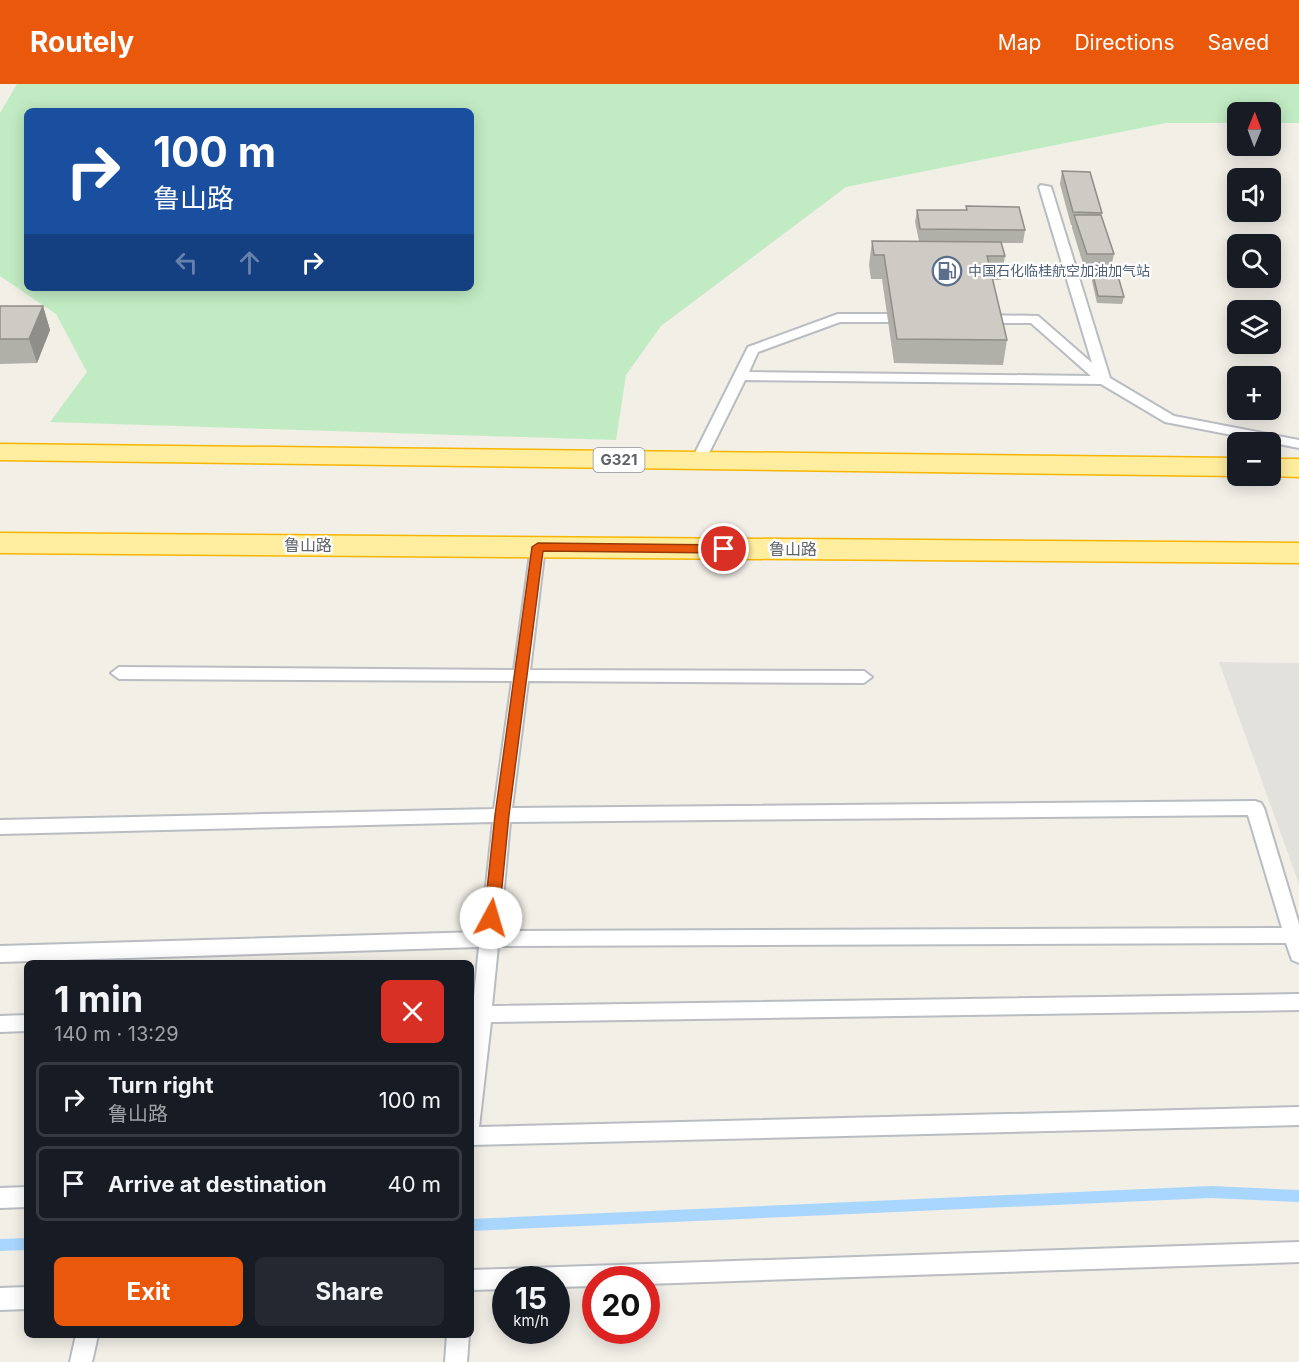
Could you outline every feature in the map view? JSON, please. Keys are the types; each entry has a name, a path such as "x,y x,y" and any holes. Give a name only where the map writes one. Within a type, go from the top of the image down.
{"highway":[{"name":"G321","path":"0,452 1227,467"},
{"path":"1281,468 1299,468"},
{"name":"鲁山路","path":"0,543 1299,553"}],"lane":[{"path":"1045,187 1104,380"},
{"path":"698,461 753,350 838,318 919,318"},
{"path":"965,319 1034,319 1104,380 1170,419 1299,444"},
{"path":"740,376 1104,380"},
{"path":"474,1058 476,1014 489,939 502,815 538,547"},
{"path":"119,673 864,677"},
{"path":"0,827 502,815 1255,808 1299,955"},
{"path":"0,954 489,939 1293,935"},
{"path":"476,1014 1299,1002"},
{"path":"0,1024 24,1023"},
{"path":"474,1136 1299,1116"},
{"path":"0,1197 24,1197"},
{"path":"474,1280 1299,1252"},
{"path":"0,1299 24,1298"},
{"path":"81,1362 86,1338"},
{"path":"456,1362 458,1338"}],"shaded area":[{"path":"1219,662 1299,663 1299,884"}],"green space":[{"path":"17,84 1299,84 1299,123 1281,123 1281,102 1227,102 1227,123 1166,123 846,187 661,326 626,375 616,440 50,422 87,372 56,314 0,276 0,113"}],"building":[{"path":"1062,171 1090,172 1102,213 1073,212"},
{"path":"966,206 1019,207 1025,230 920,229 917,210 967,210"},
{"path":"1074,215 1101,215 1114,254 1087,254"},
{"path":"872,241 1001,242 1005,256 987,256 1007,340 897,339 884,255 874,255"},
{"path":"1093,275 1118,276 1124,297 1098,296"},
{"path":"0,306 43,306 29,339 0,339"}],"waterway":[{"path":"474,1225 1211,1192 1299,1196"},
{"path":"0,1245 24,1244"}],"place":[{"name":"中国石化临桂航空加油加气站","path":"947,271"}],"route":[{"path":"491,918 502,815 538,547 724,549"}]}
